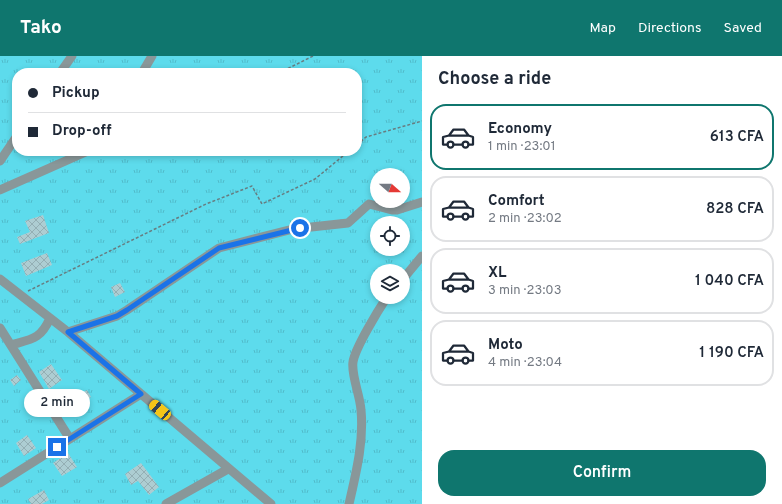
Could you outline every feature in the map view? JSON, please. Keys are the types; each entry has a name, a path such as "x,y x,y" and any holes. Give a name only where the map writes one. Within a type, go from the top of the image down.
{"street":[{"path":"64,68 72,56"},
{"path":"145,68 152,56"},
{"path":"0,161 12,143"},
{"path":"0,190 77,156"},
{"path":"68,332 117,316 219,248 293,229 348,223 370,204 392,210 422,202"},
{"path":"410,271 422,256"},
{"path":"0,279 68,332 271,504"},
{"path":"349,504 359,459 362,425 360,398 353,362 356,350 383,304"},
{"path":"11,345 41,334 46,328 50,318"},
{"path":"0,328 70,439"},
{"path":"0,483 141,394"},
{"path":"166,504 228,469"}],"path":[{"path":"289,68 313,56"},
{"path":"362,141 366,137 422,121"},
{"path":"20,294 206,204 252,186 262,204 315,179 343,156"}],"green space":[{"path":"0,56 422,56 422,504 0,504"}],"building":[{"path":"43,215 49,233 20,244 17,237 30,232 25,221"},
{"path":"47,253 52,265 26,276 21,263"},
{"path":"120,283 125,292 115,297 111,287"},
{"path":"51,364 62,380 49,389 39,372"},
{"path":"17,375 21,380 14,386 10,380"},
{"path":"87,390 91,397 78,405 74,398"},
{"path":"27,435 36,448 24,456 16,443"},
{"path":"68,453 77,467 62,476 53,463"},
{"path":"141,463 159,487 149,495 138,481 131,485 125,474"},
{"path":"44,490 49,500 42,504 31,504 28,499"}],"route":[{"path":"57,447 141,394 68,332 117,316 219,248 300,228"}]}
